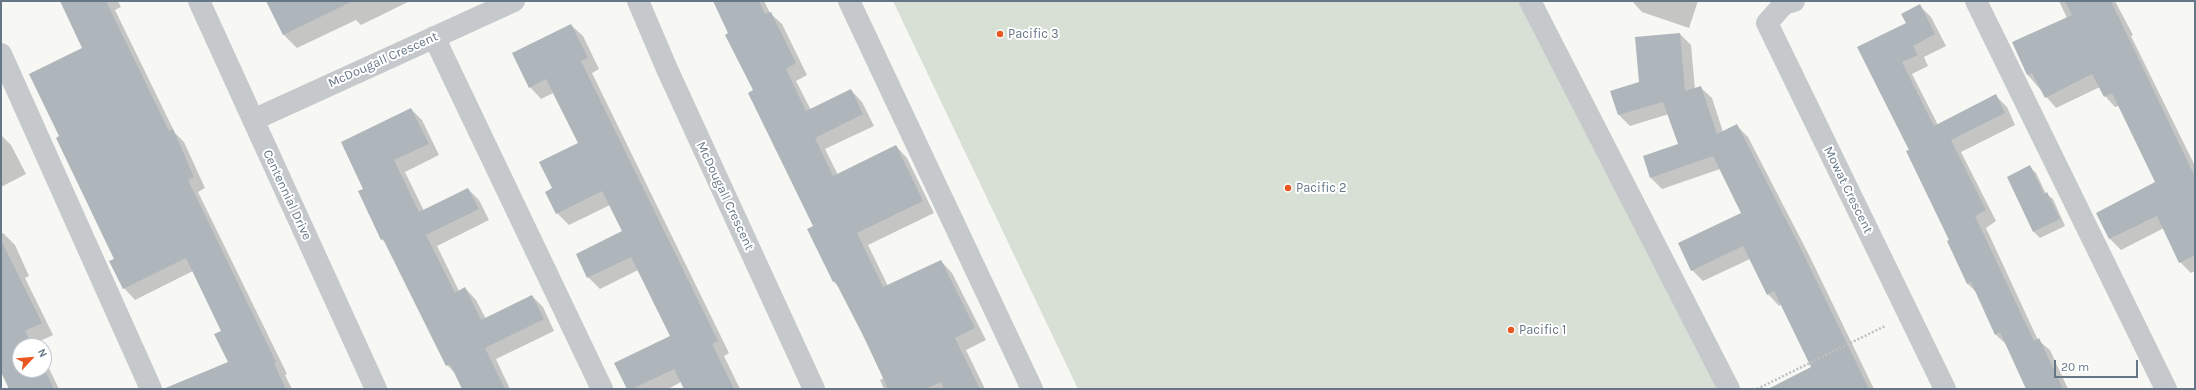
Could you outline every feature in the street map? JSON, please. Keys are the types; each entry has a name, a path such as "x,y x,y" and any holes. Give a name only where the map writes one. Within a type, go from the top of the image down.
{"street":[{"name":"Centennial Drive","path":"199,1 376,389"},
{"name":"McDougall Crescent","path":"253,120 514,1"},
{"name":"McDougall Crescent","path":"638,1 666,69 814,389"},
{"path":"848,1 1032,389"},
{"path":"1530,1 1729,389"},
{"name":"Mowat Crescent","path":"1794,1 1784,4 1767,23 1945,389"},
{"path":"1976,1 2166,389"},
{"path":"434,37 602,389"},
{"path":"1,54 151,389"}],"path":[{"path":"1756,389 1886,325"}],"shaded area":[{"path":"893,1 1538,1 1726,389 1078,389"}],"building":[{"path":"60,1 106,1 169,131 173,129 194,177 188,180 276,362 274,363 286,389 163,389 228,362 214,334 221,331 186,258 123,289 109,261 114,259 56,138 59,136 29,74 82,48"},
{"path":"266,1 353,1 283,35"},
{"path":"713,1 759,1 765,14 771,12 796,63 786,69 806,111 851,89 863,114 815,138 833,176 896,145 923,201 857,233 883,287 941,260 975,328 955,338 980,389 944,389 941,382 925,389 888,389 864,337 835,281 833,282 807,229 813,226 748,93 753,90 725,35 728,33"},
{"path":"2065,1 2111,1 2195,177 2195,255 2179,263 2157,216 2109,239 2096,213 2155,182 2112,93 2104,97 2092,74 2045,98 2032,73 2027,75 2012,42 2072,15"},
{"path":"1920,4 1935,34 1913,46 1918,55 1902,62 1934,126 1996,94 2005,113 1951,140 1986,210 1975,216 2034,341 2039,338 2063,389 2026,389 2000,332 1995,335 1971,282 1967,284 1947,241 1949,240 1906,151 1909,150 1857,47 1906,23 1901,14"},
{"path":"571,24 588,58 581,61 718,341 712,344 734,389 684,389 674,369 632,389 627,389 614,363 670,336 631,257 587,278 576,254 622,231 602,191 556,214 545,192 552,188 539,162 578,143 546,79 529,88 512,53"},
{"path":"1680,33 1685,91 1701,86 1717,134 1737,124 1798,243 1869,389 1768,389 1811,367 1774,291 1767,295 1743,246 1691,271 1678,243 1741,213 1713,156 1650,178 1643,156 1678,144 1663,102 1618,115 1610,91 1639,82 1635,37"},
{"path":"411,108 429,144 394,160 419,212 468,188 479,209 426,235 455,293 465,287 481,320 532,295 544,319 485,348 505,389 462,389 450,364 446,366 383,239 381,240 358,191 363,189 341,142"},
{"path":"2030,165 2044,194 2047,192 2060,219 2033,232 2007,177"},
{"path":"1,240 42,323 25,331 29,338 12,338 12,378 48,378 54,389 9,389 1,372"}],"place":[{"name":"Pacific 3","path":"1000,34"},
{"name":"Pacific 2","path":"1288,188"},
{"name":"Pacific 1","path":"1511,330"}]}
